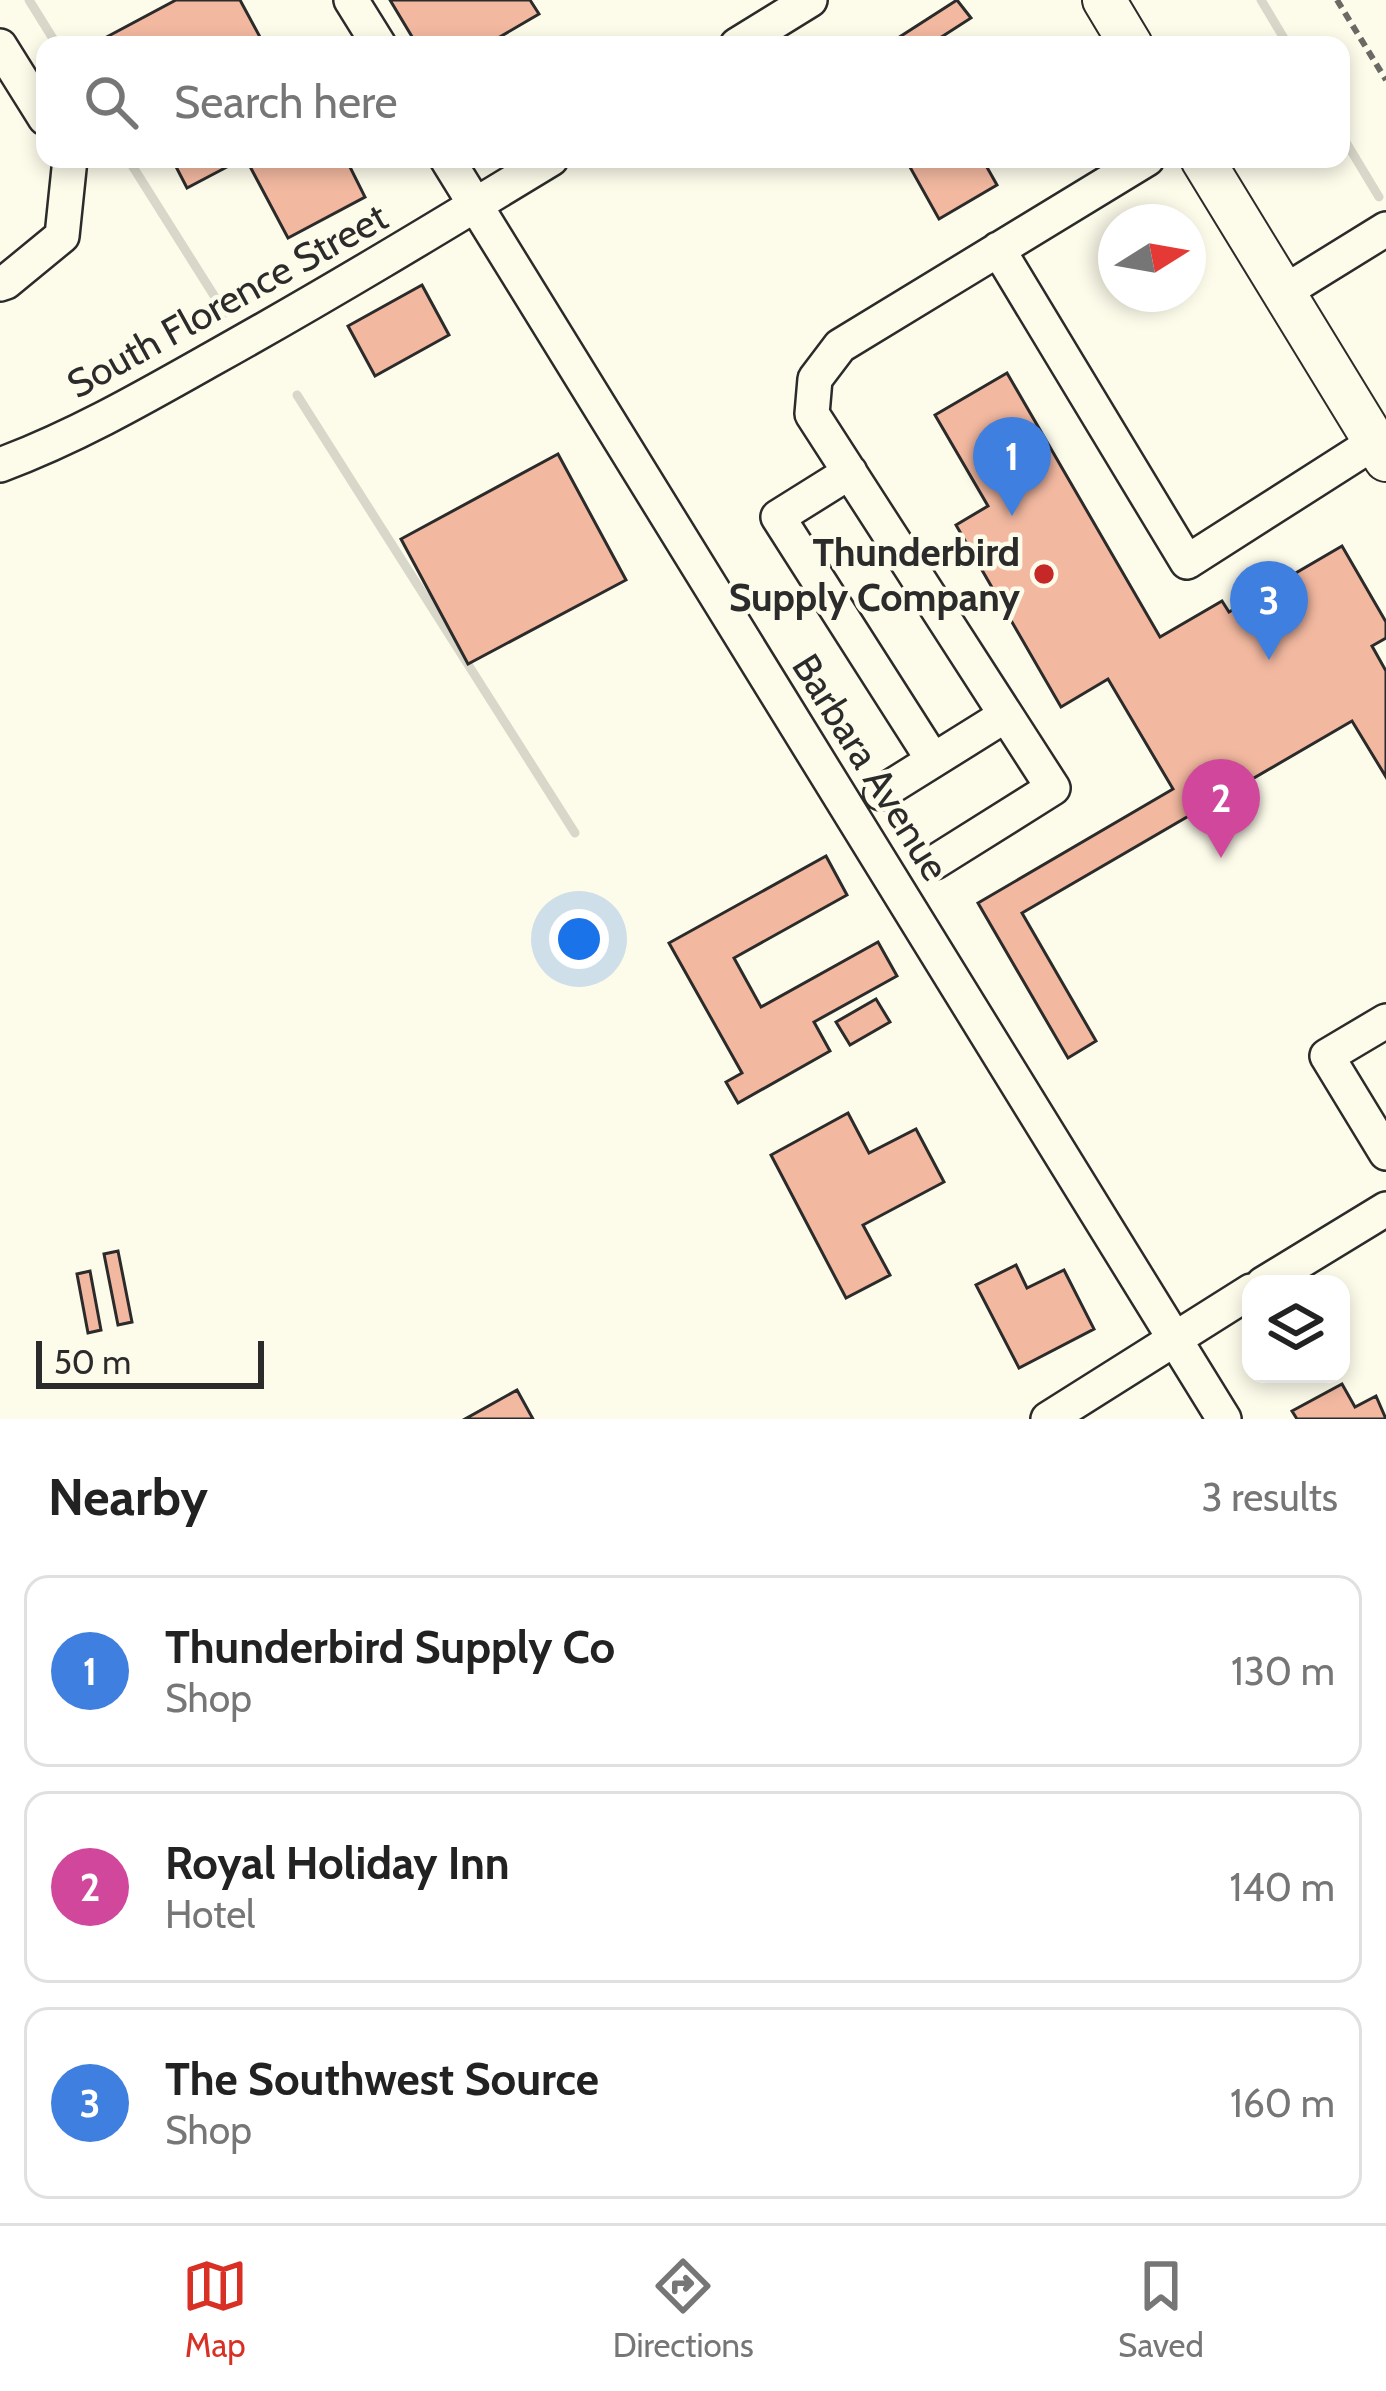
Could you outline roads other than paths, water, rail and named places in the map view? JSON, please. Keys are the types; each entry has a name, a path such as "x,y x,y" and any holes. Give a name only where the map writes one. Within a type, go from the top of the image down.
{"main road":[{"path":"1104,0 1126,36"},
{"path":"1208,168 1380,451"}],"street":[{"path":"351,0 373,36"},
{"path":"752,36 810,0"},
{"path":"0,46 36,104"},
{"path":"0,284 62,236 69,168"},
{"name":"Barbara Avenue","path":"452,168 1224,1419"},
{"name":"South Florence Street","path":"0,465 57,443 162,388 341,288 535,168"},
{"path":"935,862 1053,788 812,414 815,380 841,346 1132,168"},
{"path":"1284,292 1386,229"},
{"path":"998,249 1187,562 1380,451"},
{"path":"850,472 778,518 933,760"},
{"path":"881,794 1006,715"},
{"path":"1386,1021 1327,1056 1386,1153"},
{"path":"1278,1275 1386,1209"},
{"path":"1053,1418 1242,1297"}],"waterway":[{"path":"29,0 51,36"},
{"path":"1261,0 1283,36"},
{"path":"1350,149 1379,197"},
{"path":"134,168 225,313"},
{"path":"297,395 575,833"}],"place":[{"name":"Thunderbird Supply Co","path":"1012,516"},
{"name":"Thunderbird Supply Company","path":"1044,574"},
{"name":"The Southwest Source","path":"1269,660"},
{"name":"Royal Holiday Inn","path":"1221,858"}]}
